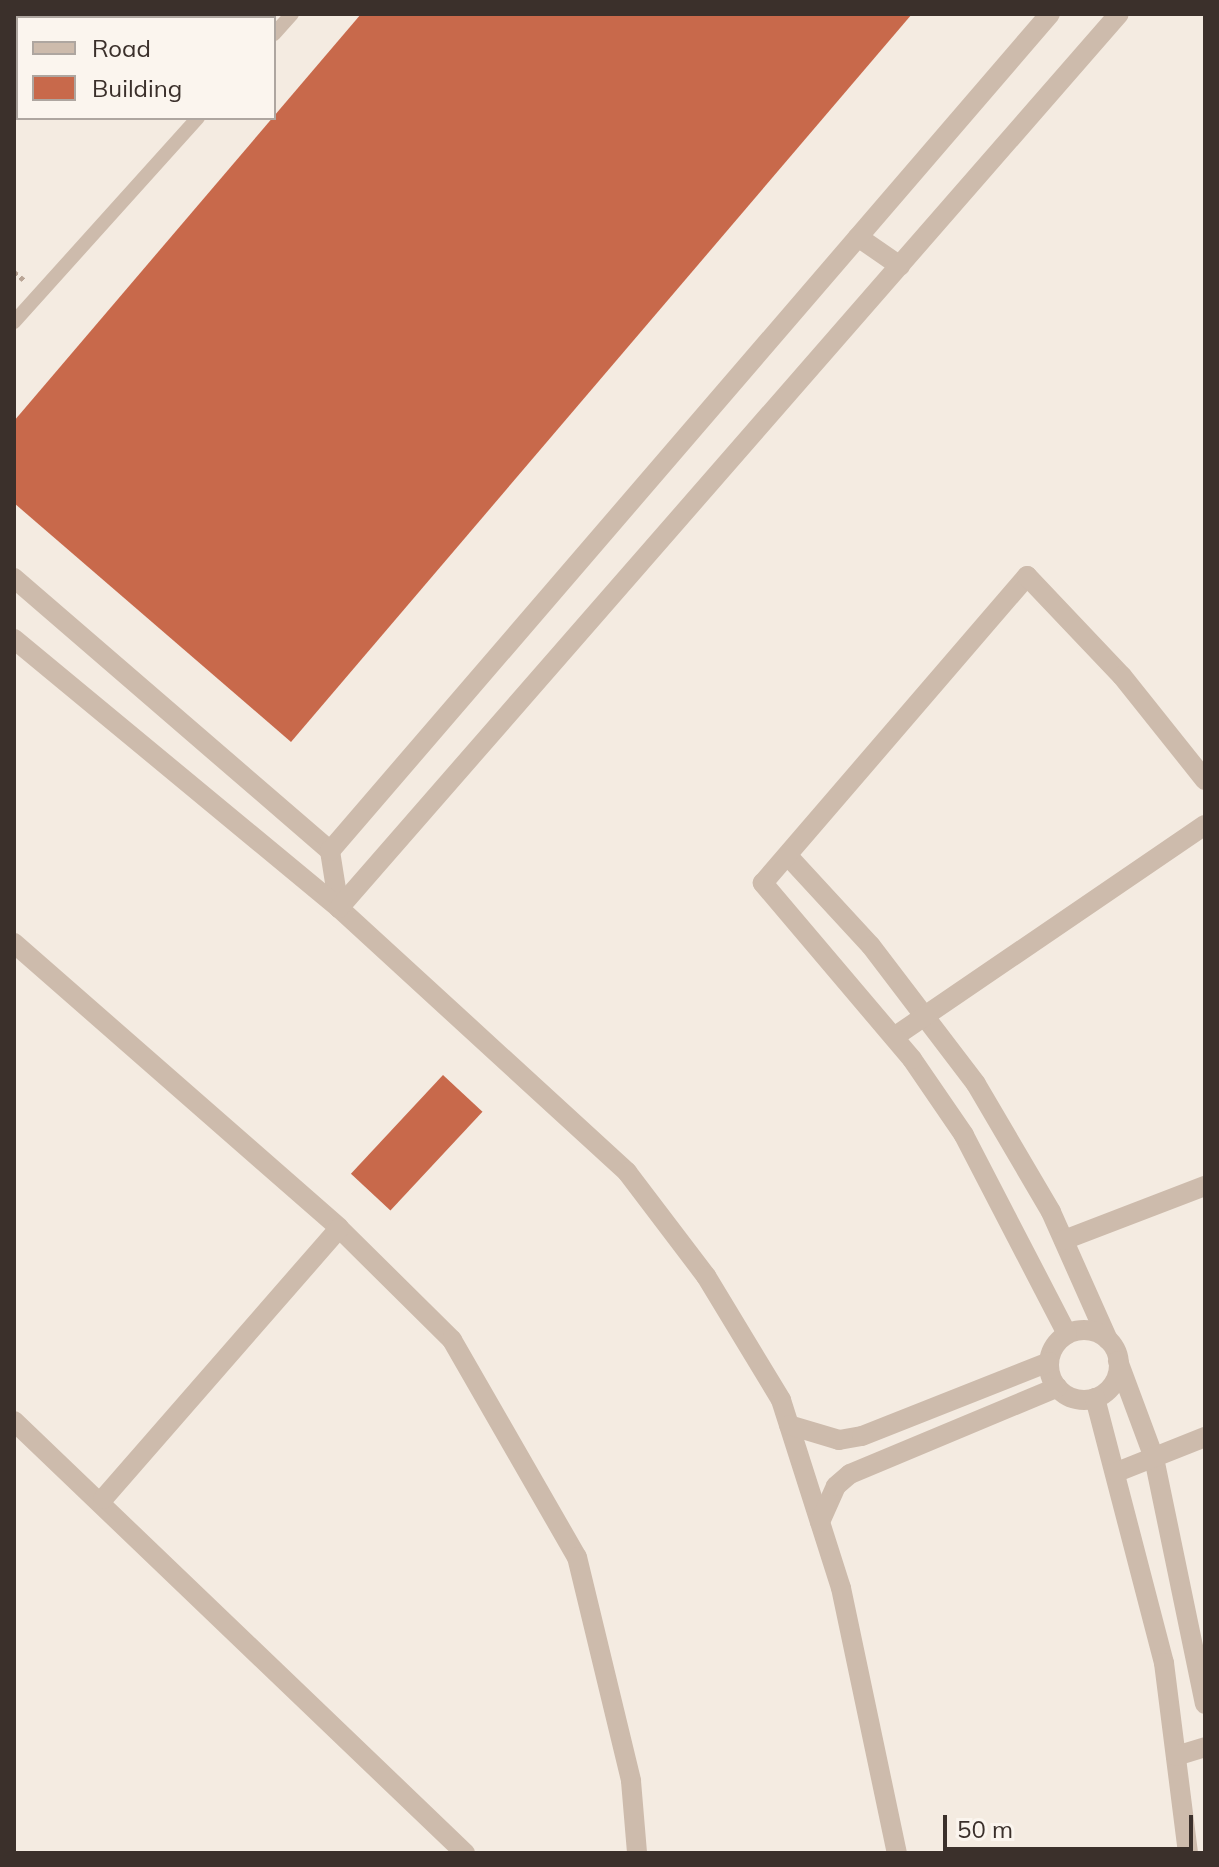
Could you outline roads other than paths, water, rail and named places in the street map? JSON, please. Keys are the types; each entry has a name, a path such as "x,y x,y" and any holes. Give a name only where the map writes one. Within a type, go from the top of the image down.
{"street":[{"path":"330,851 1050,14"},
{"path":"339,908 1119,14"},
{"path":"858,237 900,266"},
{"path":"1067,1334 964,1135 894,1037 763,883 1027,576 1122,676 1205,780"},
{"path":"14,578 330,851 339,908"},
{"path":"14,639 339,908 627,1172 706,1276 789,1425 820,1522 897,1853"},
{"path":"894,1037 1205,825"},
{"path":"788,856 925,1015 976,1084 1064,1240 1118,1361 1154,1458 1205,1704"},
{"path":"14,943 339,1228 452,1340 577,1557 631,1781 637,1853"},
{"path":"1064,1240 1205,1186"},
{"path":"103,1499 339,1228"},
{"path":"789,1425 839,1440 862,1436 1049,1362 1067,1334 1088,1330 1108,1340"},
{"path":"1049,1362 1058,1387 1072,1397 1095,1398 1113,1384 1118,1361"},
{"path":"820,1522 836,1486 850,1474 1058,1387"},
{"path":"1095,1398 1117,1472 1164,1663 1188,1853"},
{"path":"14,1421 103,1499 465,1853"},
{"path":"1117,1472 1205,1437"},
{"path":"1176,1756 1205,1747"}],"lane":[{"path":"276,32 292,14"},
{"path":"14,322 196,120"}]}
